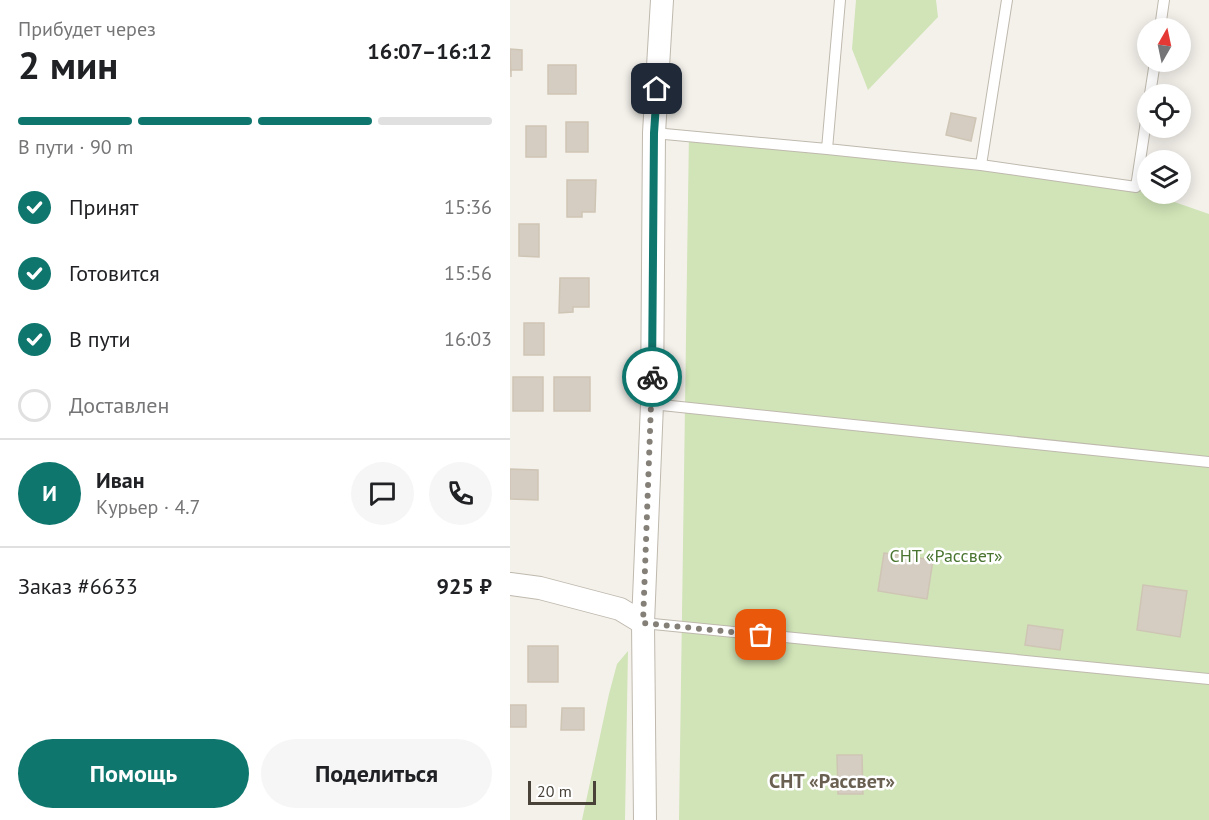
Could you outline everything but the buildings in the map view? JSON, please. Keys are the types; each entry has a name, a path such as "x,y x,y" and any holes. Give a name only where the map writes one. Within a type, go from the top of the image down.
{"street":[{"path":"645,820 643,623 652,404 654,133 662,0"},
{"path":"510,584 540,588 620,609 643,623"}],"lane":[{"path":"827,149 840,0"},
{"path":"981,165 1007,0"},
{"path":"1161,18 1164,0"},
{"path":"654,133 981,165 1136,187 1143,138"},
{"path":"652,404 1209,462"},
{"path":"643,623 1209,679"}],"green space":[{"path":"856,0 936,0 938,17 868,90 852,49"},
{"name":"СНТ «Рассвет»","path":"689,131 1137,189 1137,204 1180,204 1209,214 1209,820 679,820"},
{"path":"628,651 625,820 582,820 617,664"}],"way so far":[{"path":"652,377 643,623 761,635"}],"district":[{"name":"СНТ «Рассвет»","path":"832,781"}],"route":[{"path":"652,377 654,133 657,89"}]}
